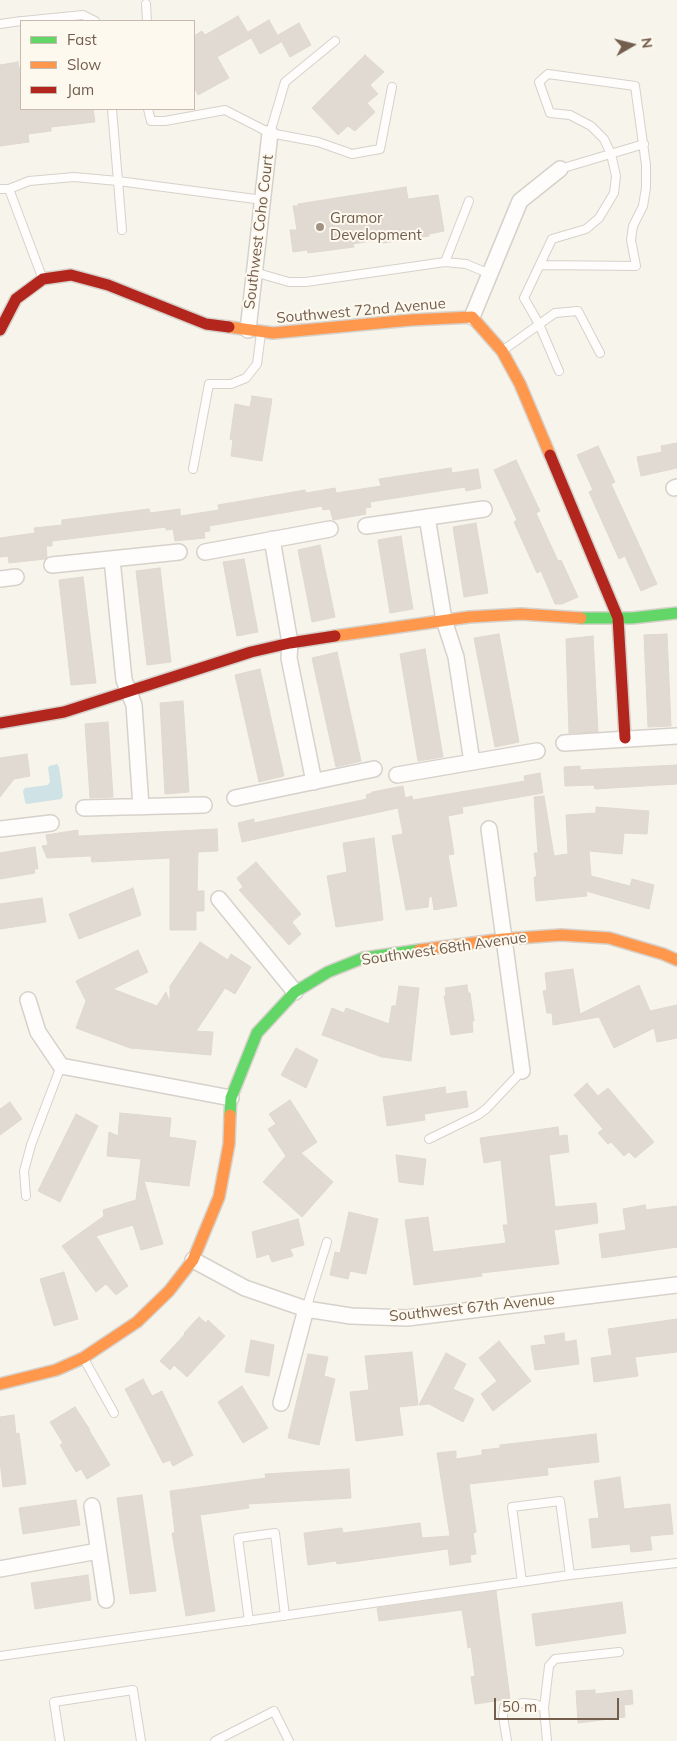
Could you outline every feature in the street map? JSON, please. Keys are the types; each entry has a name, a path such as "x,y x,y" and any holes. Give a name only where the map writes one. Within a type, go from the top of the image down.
{"street":[{"name":"Southwest Coho Court","path":"255,331 254,272 270,133"},
{"path":"560,169 520,201 472,317 502,351 520,384 618,618 625,738"},
{"name":"Southwest 72nd Avenue","path":"0,330 16,299 43,279 71,275 108,285 206,324 273,334 411,320 472,317"},
{"path":"366,526 484,509"},
{"path":"427,517 444,620 456,657 472,762"},
{"path":"205,552 330,528"},
{"path":"272,539 290,643 289,658 314,782"},
{"path":"52,565 179,552"},
{"path":"112,559 124,680 134,705 141,807"},
{"path":"0,579 16,577"},
{"path":"0,723 64,712 188,671 251,652 290,643 469,616 522,614 618,618 677,613"},
{"path":"564,743 677,736"},
{"path":"397,775 536,751"},
{"path":"235,798 374,769"},
{"path":"84,808 204,805"},
{"path":"0,829 51,823"},
{"path":"489,828 522,1071"},
{"path":"220,898 295,992"},
{"name":"Southwest 68th Avenue","path":"0,1384 56,1370 83,1358 137,1322 169,1291 194,1260 219,1197 229,1144 231,1098 257,1033 295,992 328,972 363,958 503,939 561,935 609,938 677,960"},
{"path":"28,1000 38,1032 61,1066 231,1098"},
{"name":"Southwest 67th Avenue","path":"194,1260 245,1288 306,1309 351,1316 408,1318 674,1285"},
{"path":"280,1403 306,1309"},
{"path":"92,1506 106,1600"},
{"path":"0,1569 98,1551"}],"lane":[{"path":"146,4 147,20"},
{"path":"32,20 83,15 92,20"},
{"path":"0,24 20,21"},
{"path":"270,133 285,82 335,41"},
{"path":"540,265 636,266 631,240 633,226 643,206 646,188 646,165 634,86 548,74 539,82 550,113 570,115 591,126 604,139 611,154 616,176 614,193 599,218 586,229 552,240 524,298 539,324 559,372"},
{"path":"148,110 151,121 165,121 225,110 270,133 318,142 352,154 380,149 392,87"},
{"path":"112,110 122,230"},
{"path":"560,169 644,144"},
{"path":"0,189 9,189 29,181 74,177 263,200"},
{"path":"9,189 43,279"},
{"path":"446,262 469,201"},
{"path":"254,272 289,282 306,282 446,262 466,264 490,274"},
{"path":"502,351 555,313 578,311 600,353"},
{"path":"193,469 209,384 231,384 246,378 257,364 255,331"},
{"path":"26,1196 24,1171 31,1145 61,1066"},
{"path":"429,1139 478,1115 522,1071"},
{"path":"306,1309 327,1242"},
{"path":"83,1358 114,1413"},
{"path":"522,1582 512,1507 560,1501 570,1575"},
{"path":"249,1621 238,1538 275,1533 285,1616"},
{"path":"0,1656 570,1575 677,1562"},
{"path":"547,1741 544,1708 549,1666 555,1659 619,1652"},
{"path":"60,1741 54,1702 133,1690 140,1741"},
{"path":"507,1741 503,1716 504,1707 523,1703 535,1704 544,1708"},
{"path":"215,1741 274,1711 289,1741"}],"shaded area":[{"path":"57,764 63,796 61,799 27,804 23,791 25,788 48,785 50,782 48,768"}],"building":[{"path":"238,16 251,38 217,57 229,78 198,95 195,89 195,35 202,31 205,35"},
{"path":"269,20 281,42 260,54 248,32"},
{"path":"299,23 311,45 290,57 278,35"},
{"path":"365,55 384,72 370,85 378,94 367,103 375,112 355,131 348,126 338,135 312,108"},
{"path":"18,62 20,68 20,110 93,110 95,122 51,127 51,131 28,134 29,142 0,146 0,65"},
{"path":"406,187 408,199 438,195 444,231 429,234 429,236 383,243 382,239 353,244 354,247 308,253 307,250 293,252 290,230 297,230 293,206"},
{"path":"252,396 272,399 262,461 231,456 233,440 230,439 235,404 250,407"},
{"path":"677,443 677,468 641,476 637,457 662,452 661,446"},
{"path":"598,446 615,482 611,484 657,584 641,591 625,556 619,559 589,492 593,490 577,455"},
{"path":"516,460 540,511 536,513 558,561 561,560 578,597 562,604 555,604 541,571 537,573 514,522 517,520 494,470"},
{"path":"451,468 452,473 478,469 481,488 466,491 465,487 370,502 371,507 365,508 366,514 333,520 330,509 323,510 322,506 209,526 210,531 204,532 205,538 175,541 173,529 166,530 166,527 52,541 52,546 46,546 47,557 45,559 9,563 8,556 0,557 0,538 35,533 34,528 62,525 62,520 149,509 150,513 180,509 180,516 219,510 218,505 305,490 306,493 335,488 336,493 381,486 379,479"},
{"path":"476,523 488,593 464,597 453,527"},
{"path":"401,536 413,609 390,613 378,540"},
{"path":"320,545 335,617 312,622 298,550"},
{"path":"244,559 258,632 237,636 223,562"},
{"path":"160,568 171,662 147,665 136,571"},
{"path":"83,577 96,683 71,685 59,580"},
{"path":"499,634 519,742 495,747 474,638"},
{"path":"667,634 671,726 648,727 644,635"},
{"path":"593,636 598,732 569,733 566,639"},
{"path":"425,649 443,757 418,761 400,654"},
{"path":"337,652 361,761 336,767 312,658"},
{"path":"260,669 284,776 259,782 235,675"},
{"path":"183,701 189,792 165,794 160,703"},
{"path":"108,722 113,797 90,798 85,724"},
{"path":"27,754 30,776 14,779 0,797 0,758"},
{"path":"677,765 677,784 595,789 594,785 565,786 564,767 580,766 580,770"},
{"path":"540,773 543,793 462,807 463,813 448,816 454,854 448,855 457,906 434,910 432,896 429,897 428,907 406,910 392,836 403,834 398,808 242,842 238,823 254,819 254,823 367,799 366,795 372,792 403,786 405,798 412,796 413,800 525,781 524,776"},
{"path":"544,796 554,856 568,854 566,815 596,813 596,807 649,811 647,834 624,833 622,854 589,851 591,876 630,886 632,879 654,885 649,909 586,891 587,896 536,901 534,877 537,877 534,853 538,853 534,797"},
{"path":"217,829 218,851 198,852 197,891 204,891 204,911 196,911 196,930 170,930 170,858 92,862 91,856 47,858 42,846 48,845 46,835 78,830 78,836"},
{"path":"374,838 383,920 336,927 327,876 347,872 343,843"},
{"path":"35,847 38,869 34,869 35,873 0,879 0,853"},
{"path":"256,862 301,914 292,922 301,934 289,945 239,890 243,887 237,878"},
{"path":"133,888 141,915 79,939 69,914"},
{"path":"42,898 46,922 0,929 0,904"},
{"path":"200,942 228,960 231,954 251,967 235,994 225,988 196,1031 213,1032 211,1055 130,1048 76,1028 86,1001 76,981 138,950 148,972 113,989 157,1006 166,992 170,1003 170,986"},
{"path":"573,969 580,1014 639,985 650,1011 677,1005 677,1038 657,1042 654,1028 614,1048 599,1017 553,1025 552,1013 547,1013 543,991 547,990 545,973"},
{"path":"467,985 474,1021 472,1021 473,1032 451,1035 444,996 446,996 445,988"},
{"path":"399,986 419,988 411,1061 382,1057 322,1035 332,1008 344,1013 346,1008 389,1024 392,1006 396,1006"},
{"path":"296,1048 318,1060 306,1088 281,1075"},
{"path":"587,1083 598,1096 608,1088 654,1142 635,1158 629,1152 624,1156 611,1142 608,1144 598,1133 603,1129 574,1095"},
{"path":"445,1087 446,1094 466,1091 468,1107 424,1114 425,1120 387,1126 383,1097"},
{"path":"290,1100 317,1142 301,1153 333,1182 302,1217 263,1182 286,1156 268,1129 276,1124 269,1114"},
{"path":"10,1102 22,1119 0,1135 0,1109"},
{"path":"120,1113 171,1118 169,1137 196,1141 189,1186 144,1181 163,1244 141,1250 133,1225 96,1236 128,1286 116,1295 106,1284 96,1292 62,1246 104,1216 103,1210 136,1200 141,1159 107,1156 109,1132 118,1136"},
{"path":"76,1114 98,1126 60,1202 38,1191"},
{"path":"558,1127 559,1136 567,1135 569,1152 549,1155 555,1207 596,1203 598,1223 554,1230 559,1264 481,1273 482,1276 414,1285 405,1220 428,1217 433,1252 506,1243 503,1225 508,1225 501,1160 484,1163 480,1138"},
{"path":"396,1155 426,1159 423,1185 399,1182"},
{"path":"645,1205 646,1210 677,1206 677,1247 602,1258 599,1234 626,1230 623,1209"},
{"path":"349,1212 378,1219 366,1274 350,1271 348,1279 330,1275 335,1252 340,1253"},
{"path":"298,1219 304,1245 290,1249 293,1256 272,1262 269,1254 257,1258 252,1232"},
{"path":"64,1272 78,1319 54,1326 40,1279"},
{"path":"199,1317 206,1323 208,1320 225,1336 187,1377 174,1365 170,1370 160,1361"},
{"path":"677,1319 677,1352 635,1357 638,1376 594,1382 591,1358 612,1355 608,1329"},
{"path":"564,1333 565,1342 576,1340 579,1364 535,1370 531,1346 546,1344 544,1336"},
{"path":"251,1340 274,1345 269,1376 245,1372"},
{"path":"499,1341 531,1381 493,1411 481,1394 497,1381 479,1358"},
{"path":"412,1352 418,1405 399,1407 403,1435 356,1441 350,1392 369,1390 365,1356"},
{"path":"446,1353 466,1364 453,1389 474,1399 463,1422 429,1404 419,1405"},
{"path":"308,1354 328,1357 324,1376 335,1379 319,1445 288,1438"},
{"path":"143,1379 152,1396 162,1391 193,1455 173,1466 170,1460 163,1463 125,1389"},
{"path":"242,1386 268,1428 243,1443 218,1402"},
{"path":"75,1407 110,1465 87,1479 81,1469 76,1472 60,1445 63,1443 50,1422"},
{"path":"14,1415 16,1434 19,1433 26,1484 3,1487 0,1461 0,1417"},
{"path":"596,1434 599,1462 547,1468 548,1475 469,1484 476,1532 473,1533 476,1554 470,1555 471,1562 450,1565 448,1549 337,1564 336,1561 308,1565 304,1533 342,1528 343,1533 420,1523 422,1538 450,1536 437,1453 456,1451 456,1459 482,1455 482,1450 500,1448 500,1445"},
{"path":"349,1469 351,1498 248,1504 249,1508 200,1515 215,1611 186,1616 172,1533 175,1533 170,1491 266,1478 265,1474"},
{"path":"620,1477 624,1509 670,1504 673,1534 650,1536 652,1550 631,1552 630,1544 592,1548 589,1519 599,1518 594,1481"},
{"path":"142,1495 156,1591 130,1594 117,1498"},
{"path":"76,1500 80,1525 23,1534 19,1508"},
{"path":"88,1575 91,1600 35,1609 31,1583"},
{"path":"496,1591 510,1699 475,1704 471,1677 475,1676 471,1647 468,1648 462,1610 379,1621 377,1608"},
{"path":"622,1602 626,1633 536,1646 532,1614"},
{"path":"595,1690 595,1694 632,1690 633,1704 624,1705 625,1717 578,1723 576,1691"}],"traffic: fast":[{"path":"581,618 632,618 677,613"},
{"path":"230,1115 231,1098 257,1033 295,992 328,972 363,958 419,950"}],"traffic: slow":[{"path":"229,327 273,333 411,320 472,317 502,351 520,384 550,455"},
{"path":"335,636 469,617 521,614 581,618"},
{"path":"419,950 503,939 561,935 609,938 677,960"},
{"path":"0,1384 56,1370 83,1358 137,1322 169,1291 193,1260 219,1197 229,1144 230,1115"}],"traffic: jam":[{"path":"0,330 16,299 43,279 71,275 108,285 206,324 229,327"},
{"path":"550,455 618,618 625,738"},
{"path":"0,723 64,712 251,652 290,643 335,636"}],"place":[{"name":"Gramor Development","path":"320,227"}]}
